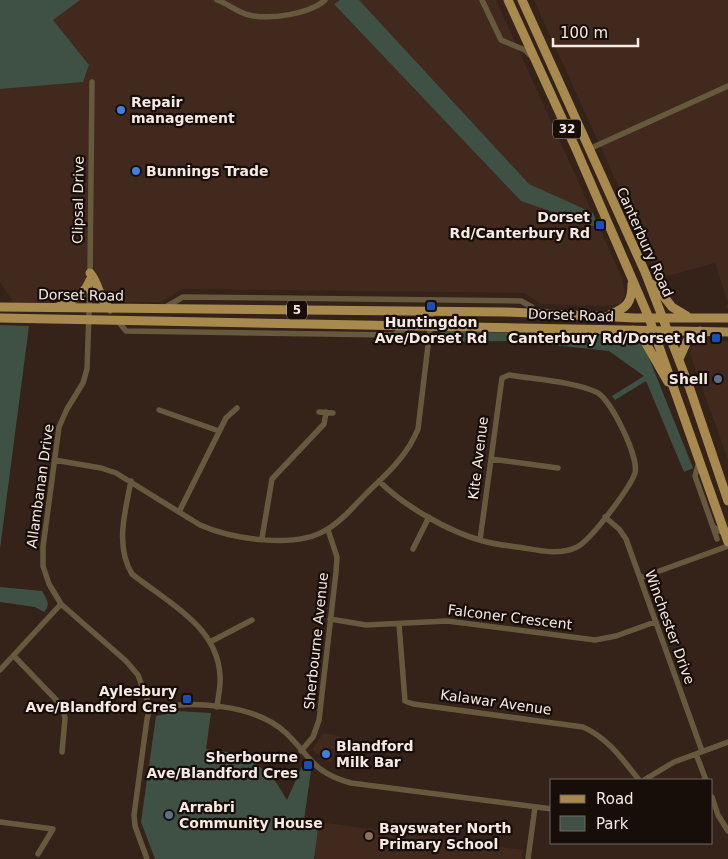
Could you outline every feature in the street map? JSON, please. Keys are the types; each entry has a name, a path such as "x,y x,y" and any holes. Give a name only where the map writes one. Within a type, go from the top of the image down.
{"main road":[{"name":"Canterbury Road","path":"508,0 649,318 681,407 724,538"},
{"name":"Canterbury Road","path":"522,0 664,318 728,500"},
{"path":"544,79 556,74"},
{"path":"645,272 672,307 691,318"},
{"path":"56,308 78,298 86,290 90,277 94,278 101,299 110,309"},
{"path":"606,316 625,309 629,304 632,280"},
{"name":"Dorset Road","path":"0,307 536,313 649,318 728,318"},
{"name":"Dorset Road","path":"0,318 728,332"},
{"path":"633,330 644,340 681,407"},
{"path":"679,360 688,339 701,331"}],"street":[{"path":"217,0 246,15 256,16 302,12 315,8 325,0"},
{"path":"482,0 501,40 525,50 537,64"},
{"name":"Clipsal Drive","path":"89,319 92,82"},
{"path":"589,149 728,86"},
{"name":"Dorset Road","path":"162,309 183,297 521,301 532,307 536,313"},
{"path":"326,299 338,311"},
{"path":"54,460 102,468 131,481 200,525 215,530 262,538 300,540 328,530 405,454 418,429 432,325 432,312"},
{"name":"Allambanan Drive","path":"89,319 87,369 80,388 63,417 54,460 43,547 43,566 49,584 61,604 132,667 143,685 150,708 134,815 135,826 147,859"},
{"name":"Kite Avenue","path":"480,540 502,378 509,376 596,392 608,403 622,428 636,465 635,473 628,486 605,517"},
{"path":"179,512 219,431 229,414 237,408"},
{"path":"159,410 219,431"},
{"path":"318,412 333,413"},
{"path":"262,538 272,479 324,424 326,412"},
{"path":"491,459 558,468"},
{"name":"Canterbury Road","path":"699,462 695,476 713,527 724,538"},
{"path":"131,481 123,532 122,550 125,562 132,574 202,628 212,641 220,677 217,707"},
{"path":"379,481 398,498 429,517 480,540 539,550 569,550 583,543 605,517"},
{"path":"413,548 429,517"},
{"name":"Winchester Drive","path":"605,517 619,529 626,539 699,752 706,779"},
{"name":"Sherbourne Avenue","path":"301,751 313,737 320,720 337,557 328,530"},
{"path":"640,578 728,546"},
{"path":"0,670 61,604"},
{"name":"Falconer Crescent","path":"330,619 366,625 447,621 594,640 616,636 655,622"},
{"path":"212,641 252,620"},
{"name":"Kalawar Avenue","path":"399,624 405,701 413,704 583,727 593,732 613,748 638,779"},
{"path":"14,656 62,706 65,718 62,752"},
{"path":"150,708 186,704 217,707 265,719 285,732 320,769 336,778 351,783 550,809"},
{"path":"646,779 659,770 699,752 728,742"},
{"path":"713,800 718,815 728,831"},
{"path":"528,859 535,807"},
{"path":"0,822 53,829 38,854"}],"shaded area":[{"path":"80,0 496,0 622,278 625,293 621,304 604,306 541,304 524,293 183,289 161,302 13,302 0,282 0,89 83,81 89,65 52,20"},
{"path":"534,0 728,0 728,303 715,263 660,278"},
{"path":"709,340 728,341 728,460 690,354 693,344"},
{"path":"323,733 340,736 331,763 312,750"},
{"name":"Bayswater North Primary School","path":"319,822 523,850 522,859 314,859"}],"green space":[{"path":"0,0 80,0 53,20 89,65 83,82 0,89"},
{"path":"340,0 359,0 529,184 593,213 599,228 521,201 334,4"},
{"path":"0,325 29,326 0,549"},
{"path":"443,331 636,336 645,348 693,468 684,472 646,381 615,400 612,396 644,376 609,351 517,341 437,342 437,334"},
{"path":"0,587 42,591 48,602 47,607 44,612 35,607 0,602"},
{"path":"177,711 211,713 206,749 247,755 276,782 287,800 303,764 311,771 304,820 319,822 314,859 155,859 141,822 156,716"}],"place":[{"name":"Repair management","path":"121,110"},
{"name":"Bunnings Trade","path":"136,171"},
{"name":"Dorset Rd/Canterbury Rd","path":"600,225"},
{"name":"Huntingdon Ave/Dorset Rd","path":"431,306"},
{"name":"Canterbury Rd/Dorset Rd","path":"716,338"},
{"name":"Shell","path":"718,379"},
{"name":"Aylesbury Ave/Blandford Cres","path":"187,699"},
{"name":"Blandford Milk Bar","path":"326,754"},
{"name":"Sherbourne Ave/Blandford Cres","path":"308,765"},
{"name":"Arrabri Community House","path":"169,815"},
{"name":"Bayswater North Primary School","path":"369,836"}]}
